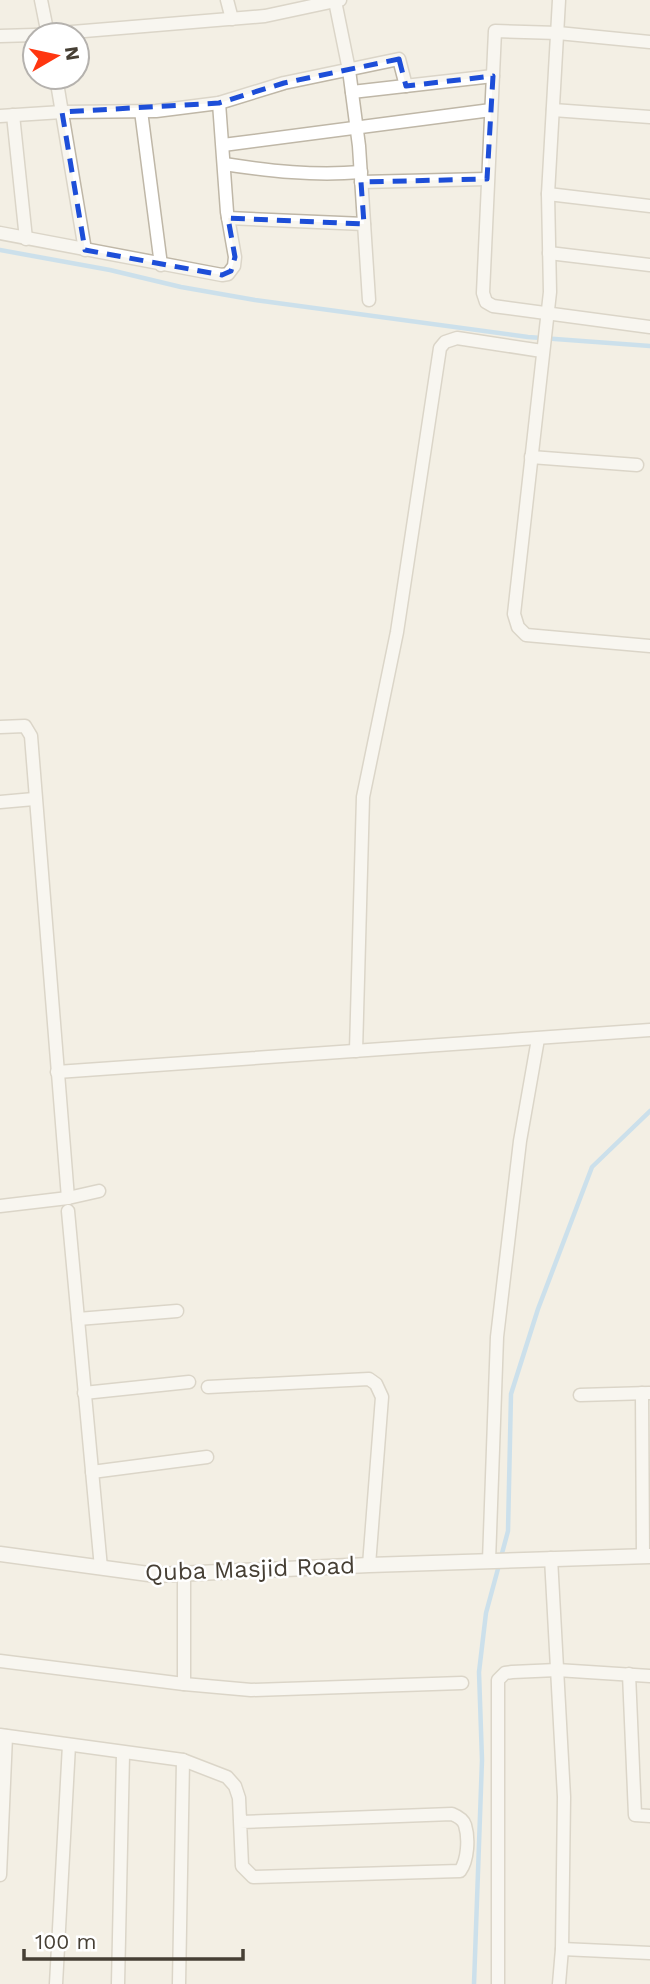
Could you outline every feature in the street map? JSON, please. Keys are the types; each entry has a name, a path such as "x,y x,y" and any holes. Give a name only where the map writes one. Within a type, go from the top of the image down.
{"street":[{"path":"41,0 45,21"},
{"path":"227,0 232,19"},
{"path":"91,31 265,16 338,0 357,128 369,300"},
{"path":"559,0 548,194 550,292 514,614 518,627 526,635 650,646"},
{"path":"650,42 558,33 495,31 484,298 493,306 546,319 650,327"},
{"path":"0,36 21,35"},
{"path":"26,239 7,116 141,111 219,103 284,83 399,59 406,86"},
{"path":"352,92 493,76"},
{"path":"58,91 85,250"},
{"path":"0,233 161,265 228,274 234,266 235,257 228,218 219,103"},
{"path":"223,145 491,110"},
{"path":"553,110 650,117"},
{"path":"141,111 161,265"},
{"path":"224,164 280,173 487,179"},
{"path":"548,194 650,206"},
{"path":"228,218 364,224"},
{"path":"549,253 650,265"},
{"path":"356,1051 363,797 397,632 440,348 445,342 457,338 542,349"},
{"path":"531,457 637,465"},
{"path":"0,727 19,724 29,729 101,1568"},
{"path":"0,802 34,799"},
{"path":"57,1072 650,1030"},
{"path":"489,1561 497,1337 520,1141 538,1039"},
{"path":"0,1206 68,1205 99,1191"},
{"path":"78,1319 177,1311"},
{"path":"208,1387 369,1379 376,1384 382,1397 369,1565"},
{"path":"84,1393 189,1382"},
{"path":"580,1395 646,1393 647,1556"},
{"path":"92,1472 207,1457"},
{"name":"Quba Masjid Road","path":"0,1554 156,1575 647,1556"},
{"path":"551,1558 564,1797 559,1984"},
{"path":"184,1575 184,1684"},
{"path":"0,1661 251,1690 462,1683"},
{"path":"498,1984 498,1680 505,1673 557,1670 650,1675"},
{"path":"629,1674 635,1815 650,1816"},
{"path":"0,1875 3,1735 123,1754 183,1760 214,1771 232,1781 239,1798 240,1822 242,1866 253,1877 460,1871 466,1859 466,1827 464,1822 452,1814 240,1822"},
{"path":"57,1984 69,1745"},
{"path":"118,1984 123,1754"},
{"path":"179,1984 183,1760"},
{"path":"562,1949 650,1952"}],"highlighted area":[{"path":"399,59 406,86 493,76 487,179 361,182 364,224 228,218 235,257 231,271 222,275 85,250 62,112 219,103 284,83"}],"waterway":[{"path":"0,250 255,300 528,337 650,346"},
{"path":"501,1557 508,1531 511,1394 538,1309 592,1167 650,1111"},
{"path":"474,1984 482,1760 479,1672 486,1613 499,1565"}]}
